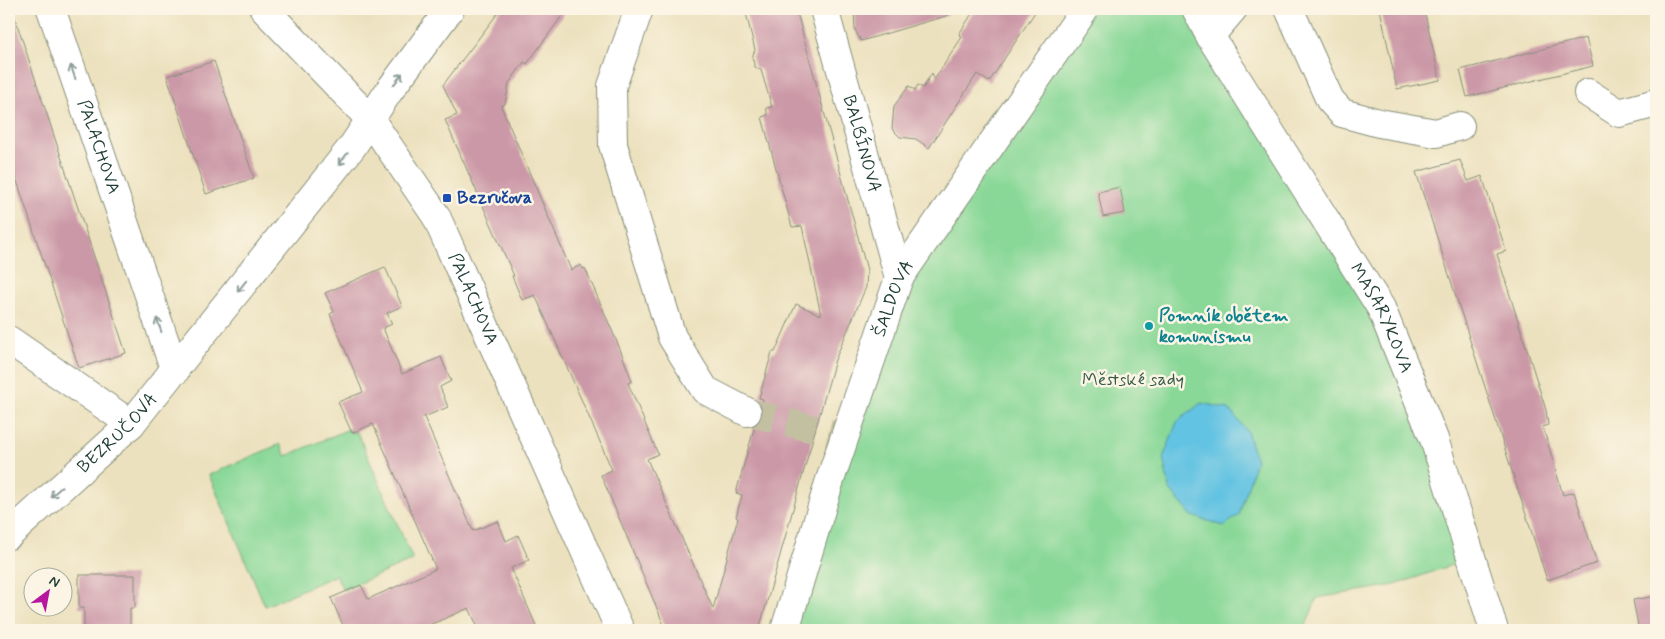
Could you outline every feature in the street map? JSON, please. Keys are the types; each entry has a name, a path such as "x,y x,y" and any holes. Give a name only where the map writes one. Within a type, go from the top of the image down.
{"street":[{"name":"PALACHOVA","path":"51,9 175,371"},
{"name":"PALACHOVA","path":"264,9 370,119 436,216 620,630"},
{"name":"BEZRUČOVA","path":"9,535 131,424 352,148 370,119 450,9"},
{"path":"639,9 612,86 613,145 672,337 705,390 748,412"},
{"name":"BALBÍNOVA","path":"824,9 899,278"},
{"name":"ŠALDOVA","path":"785,630 830,483 899,278 1085,9"},
{"name":"MASARYKOVA","path":"1196,9 1210,36 1381,308 1434,438 1494,630"},
{"path":"1210,36 1233,9"},
{"path":"1289,9 1330,100 1342,113 1379,123 1436,133 1460,126"},
{"path":"1588,93 1619,113 1656,103"},
{"path":"9,340 131,424"}],"green space":[{"name":"Městské sady","path":"1085,9 1196,9 1381,308 1472,558 1395,585 1317,598 1304,630 785,630 899,278"},
{"path":"349,429 352,433 357,432 413,560 343,590 336,575 265,606 209,475 280,444 286,456"}],"water":[{"path":"1201,403 1229,409 1247,431 1256,461 1239,515 1224,526 1192,516 1170,490 1163,458 1177,422"}],"building":[{"path":"501,9 567,9 527,64 524,62 509,83 505,104 501,106 571,270 581,265 583,269 585,268 620,349 632,381 628,383 658,454 647,459 713,609 738,518 736,517 742,495 736,493 755,425 761,419 763,399 759,398 772,352 775,352 796,304 821,315 802,226 792,227 762,117 768,115 766,108 772,107 761,70 755,67 752,57 755,50 745,9 796,9 867,270 866,287 835,360 759,630 666,630 601,475 612,470 597,435 535,295 522,300 512,276 514,276 445,120 457,115 443,85"},
{"path":"854,9 948,9 949,15 861,41 855,30"},
{"path":"975,9 1037,9 989,82 977,74 929,148 916,139 900,137 892,129 894,106 909,86 915,90 918,85 923,88 932,73 934,80 962,37 959,34"},
{"path":"1380,9 1424,9 1440,80 1397,89"},
{"path":"13,12 126,353 79,368 9,157 9,13"},
{"path":"1586,38 1593,66 1467,97 1460,70"},
{"path":"214,61 254,178 206,194 167,76"},
{"path":"1460,160 1468,181 1482,176 1506,251 1497,254 1546,410 1548,425 1543,427 1563,495 1574,492 1597,563 1547,580 1416,172"},
{"path":"1120,187 1125,213 1103,217 1098,192"},
{"path":"385,267 402,306 387,313 392,324 383,328 402,374 441,357 451,381 440,387 448,407 424,417 473,531 498,521 506,541 518,535 529,560 511,568 538,630 479,630 469,608 418,630 345,630 331,598 361,585 368,599 436,569 373,424 352,433 338,402 363,392 330,314 334,312 325,293"},
{"path":"79,575 135,575 135,608 130,608 130,630 84,630 84,608 79,608"},
{"path":"1656,596 1656,630 1639,630 1633,600"}],"tunnel":[{"path":"747,412 845,437"}],"place":[{"name":"Bezručova","path":"447,198"},
{"name":"Pomník obětem komunismu","path":"1149,326"}]}
